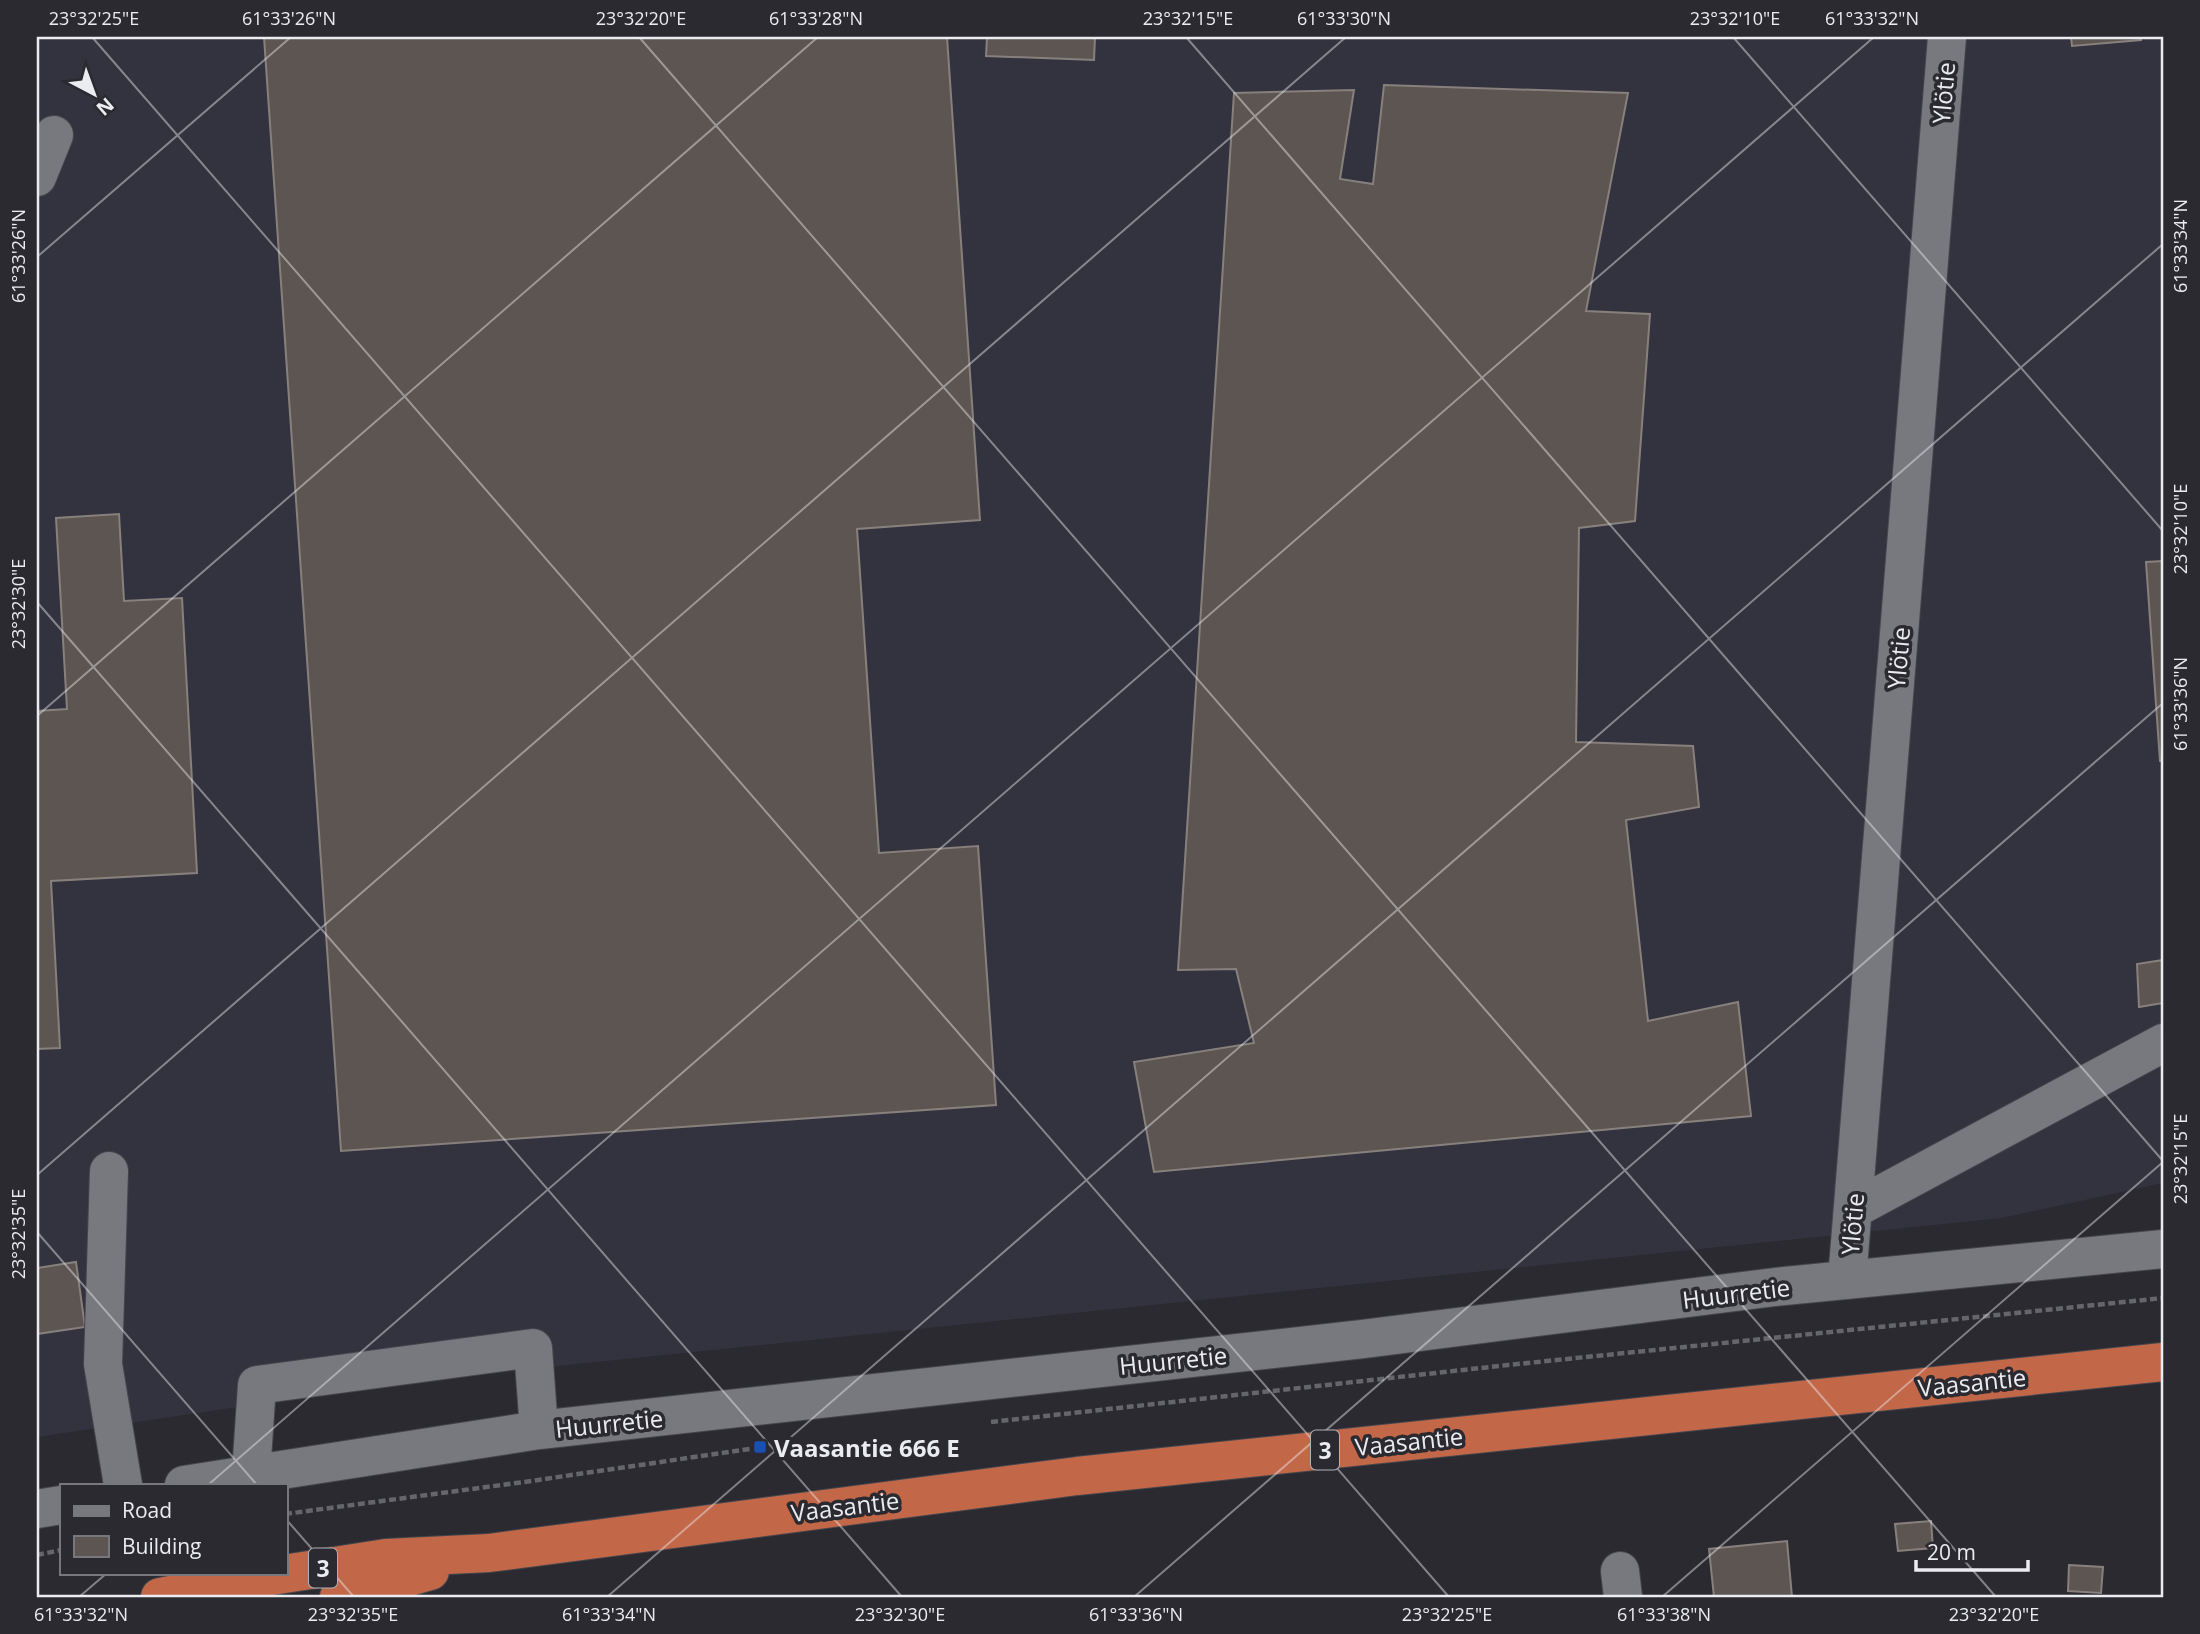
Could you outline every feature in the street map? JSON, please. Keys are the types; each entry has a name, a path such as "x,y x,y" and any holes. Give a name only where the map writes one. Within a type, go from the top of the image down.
{"highway":[{"name":"Vaasantie","path":"287,1574 386,1558 489,1553 1077,1476 2163,1362"},
{"name":"Vaasantie","path":"339,1597 489,1553"},
{"name":"Vaasantie","path":"160,1597 284,1574"}],"street":[{"name":"Ylötie","path":"1847,1280 1947,37"},
{"path":"37,177 54,135"},
{"path":"1854,1209 2163,1044"},
{"path":"109,1171 103,1364 122,1484"},
{"name":"Huurretie","path":"190,1484 539,1430 1349,1341 1847,1280 2163,1249"},
{"path":"251,1474 257,1385 533,1348 539,1430"},
{"path":"37,1509 60,1505"}],"path":[{"path":"987,1422 2163,1298"},
{"path":"287,1514 760,1447"},
{"path":"37,1555 60,1550"}],"shaded area":[{"path":"37,37 2163,37 2163,1183 2002,1218 411,1381 37,1437"}],"building":[{"path":"264,37 947,37 980,520 857,529 879,853 978,846 996,1105 341,1151"},
{"path":"987,37 1095,37 1094,60 986,56"},
{"path":"2071,37 2141,37 2141,40 2072,46"},
{"path":"1384,85 1628,93 1586,311 1650,314 1635,521 1579,528 1576,742 1693,746 1699,807 1626,820 1648,1021 1738,1002 1751,1116 1154,1172 1134,1062 1254,1043 1236,969 1178,970 1234,93 1354,90 1340,179 1373,184"},
{"path":"119,514 124,601 182,598 197,873 51,881 60,1048 37,1049 37,711 67,709 56,518"},
{"path":"2163,561 2163,761 2160,761 2146,562"},
{"path":"2163,960 2163,1003 2139,1007 2137,964"},
{"path":"76,1262 85,1327 37,1334 37,1268"},
{"path":"1931,1521 1933,1548 1898,1551 1895,1524"},
{"path":"1787,1541 1792,1597 1714,1597 1709,1549"},
{"path":"2069,1565 2103,1567 2101,1593 2068,1591"}],"place":[{"name":"Vaasantie 666 E","path":"760,1447"}]}
